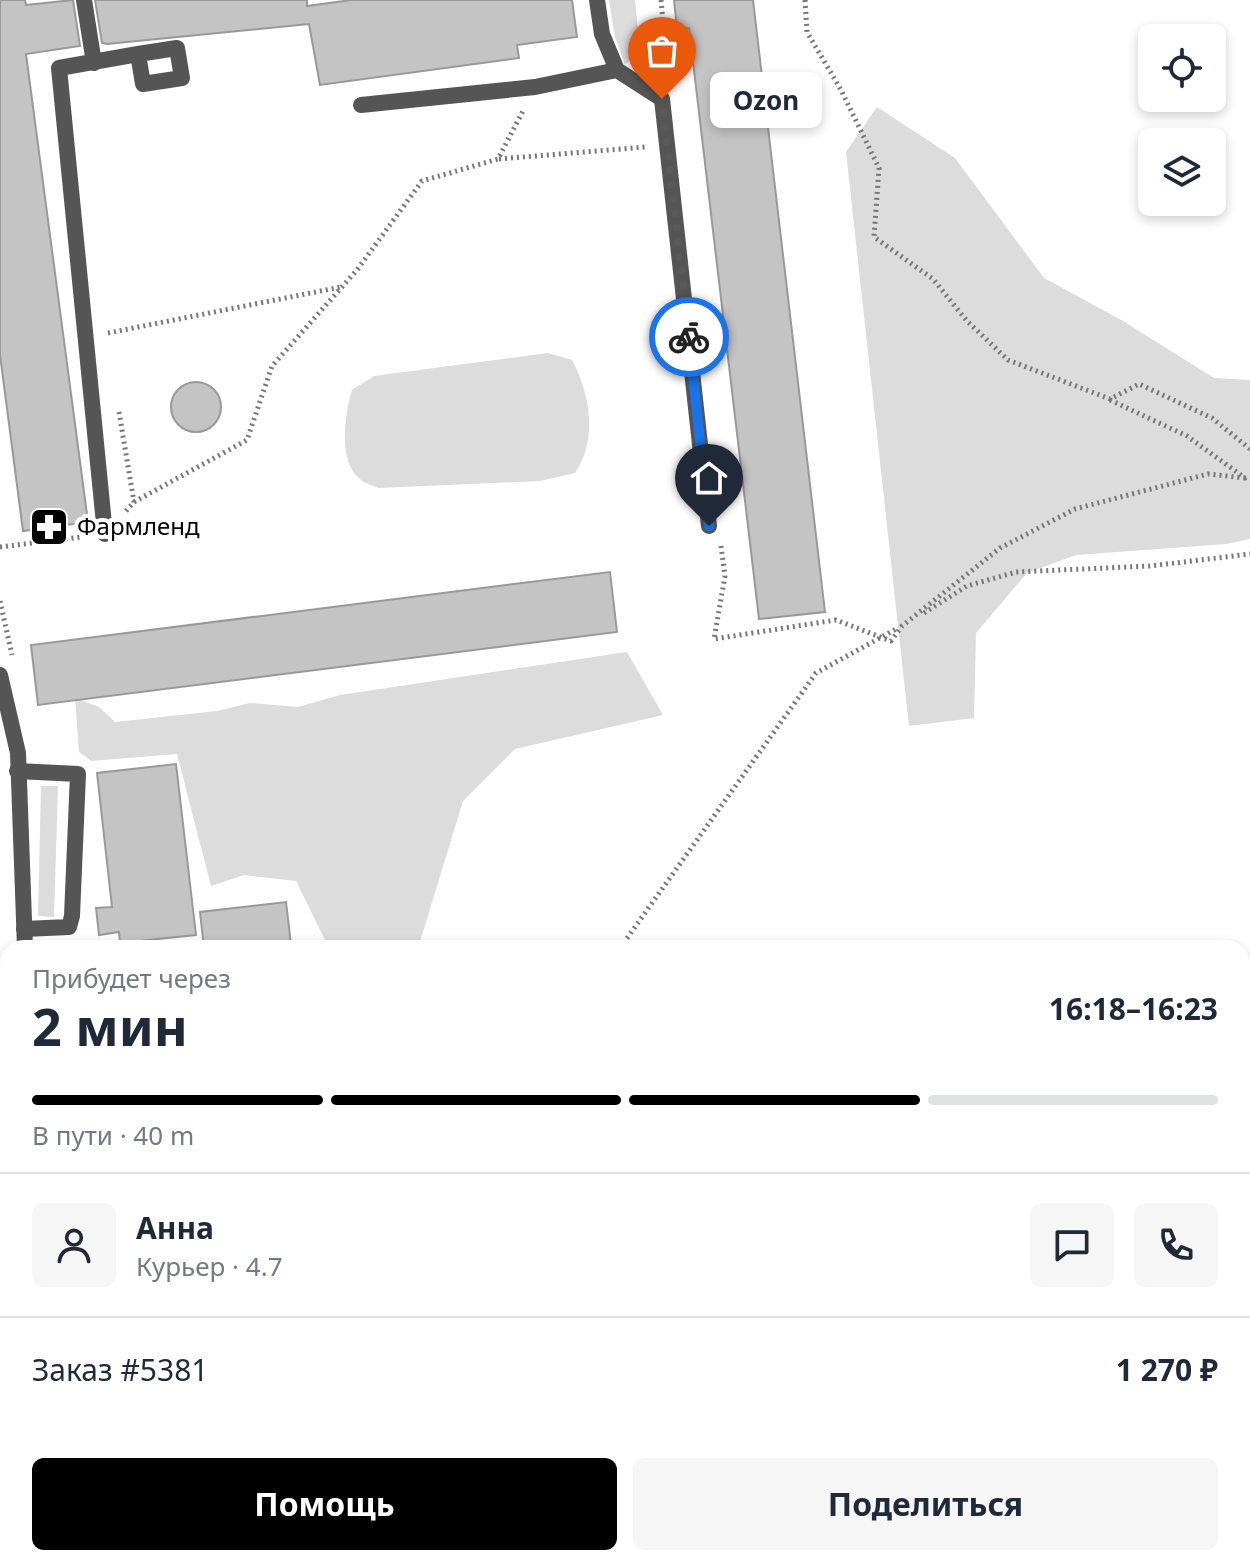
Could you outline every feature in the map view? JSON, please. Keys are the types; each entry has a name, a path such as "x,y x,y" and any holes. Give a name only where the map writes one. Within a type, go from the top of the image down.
{"street":[{"path":"84,0 94,63"},
{"path":"597,0 602,34 617,70 662,99 709,526"},
{"path":"105,534 59,68 138,54"},
{"path":"361,105 535,87 617,70"},
{"path":"0,675 18,753 25,940"},
{"path":"17,771 78,774 69,927 24,929"}],"path":[{"path":"805,0 807,32 841,90 879,168 874,237 933,279 967,321 1008,360 1110,399 1187,436 1247,477"},
{"path":"498,159 535,87"},
{"path":"0,547 105,534 134,502 247,440 272,366 341,287 422,181 498,159 666,145"},
{"path":"109,348 107,333 341,287"},
{"path":"1110,399 1139,384 1212,418 1250,449"},
{"path":"119,410 134,502"},
{"path":"725,576 714,639 836,620 891,641 902,626 1000,548 1075,509 1208,474 1247,477"},
{"path":"626,940 816,673 967,586 1016,572 1150,566 1250,554"}],"shaded area":[{"path":"609,0 635,0 640,50 625,65 615,37"},
{"path":"877,107 955,158 1044,278 1123,321 1214,378 1250,380 1250,539 1226,544 1076,555 1027,573 976,633 974,718 909,726 846,152"},
{"path":"548,353 572,360 587,402 587,446 575,473 540,481 378,488 353,472 348,462 345,437 349,400 352,390 374,376"},
{"path":"627,652 663,715 515,749 463,801 420,940 325,940 296,881 244,875 211,886 177,754 91,761 79,752 75,698 99,707 115,722 217,711 250,703 298,707 340,695"},
{"path":"41,786 58,786 54,917 38,916"}],"building":[{"path":"0,0 25,0 26,5 73,0 80,46 26,54 88,522 23,531 0,355"},
{"path":"95,0 307,0 307,6 351,0 572,0 577,37 517,45 519,58 320,85 309,24 107,44 102,43"},
{"path":"674,0 753,0 825,612 759,619 689,28 677,29"},
{"path":"196,382 213,390 221,407 213,424 196,432 179,424 171,407 179,390"},
{"path":"610,572 617,632 38,705 31,645"},
{"path":"176,764 196,935 120,940 119,932 99,935 96,908 112,907 97,773"},
{"path":"286,902 291,940 203,940 200,912"}],"way so far":[{"path":"662,99 689,337"}],"place":[{"name":"Ozon","path":"662,99"},
{"name":"Фармленд","path":"49,527"}],"route":[{"path":"689,337 709,526"}]}
